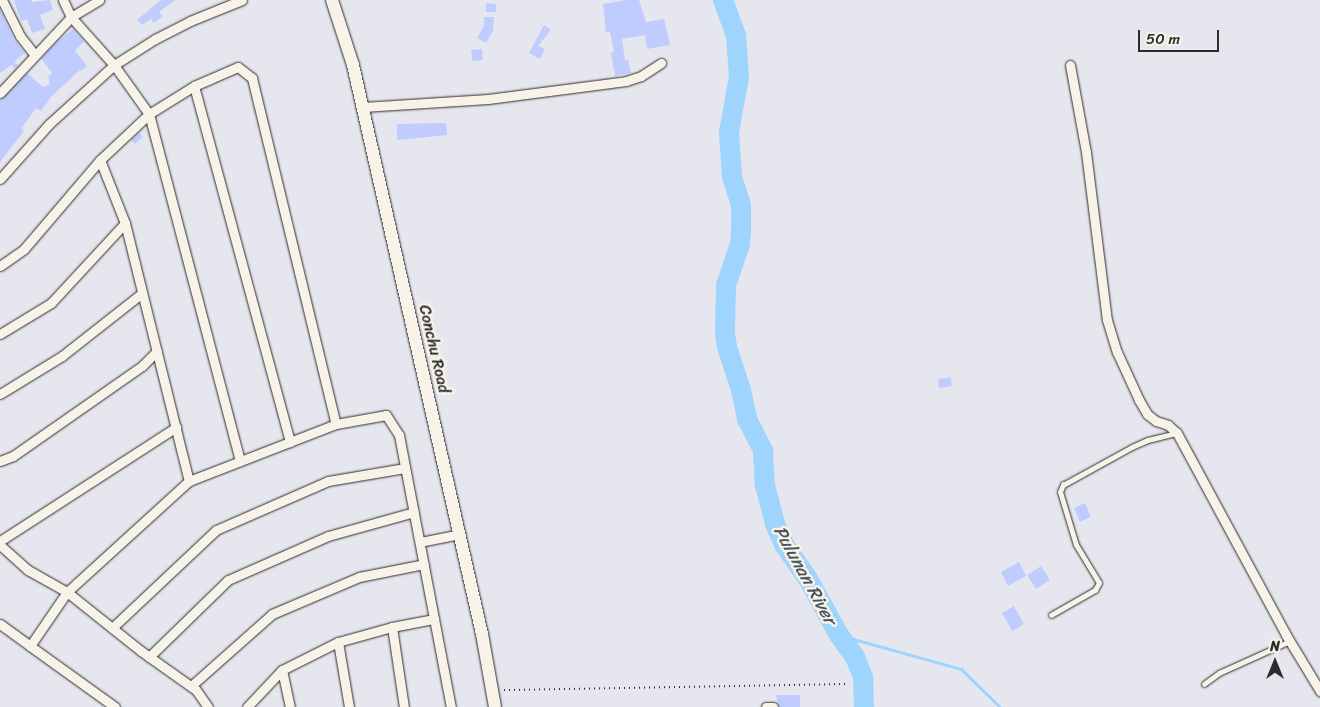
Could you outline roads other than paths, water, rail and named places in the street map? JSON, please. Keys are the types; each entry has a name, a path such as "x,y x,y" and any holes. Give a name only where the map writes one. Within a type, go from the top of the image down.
{"main road":[{"name":"Conchu Road","path":"332,0 353,65 363,107 460,534 482,634 495,707"}],"street":[{"path":"2,0 20,36 34,54"},
{"path":"63,0 71,17 114,65 149,114 240,461"},
{"path":"0,93 34,54 71,17 99,0"},
{"path":"0,180 49,124 114,65 181,25 242,0"},
{"path":"363,107 488,99 626,81 641,76 662,63"},
{"path":"1070,66 1086,152 1094,231 1109,330 1143,408 1152,418 1168,425 1177,433 1290,641 1320,691"},
{"path":"0,266 24,249 100,160 149,114 194,86 238,68 252,78 336,424"},
{"path":"194,86 290,442"},
{"path":"100,160 124,223 190,481"},
{"path":"0,334 51,303 124,223"},
{"path":"0,394 62,356 142,293"},
{"path":"0,461 13,456 142,366 157,351"},
{"path":"30,646 67,592 190,481 336,424 386,415 399,435 451,707"},
{"path":"0,541 176,427"},
{"path":"112,628 216,530 328,480 405,468"},
{"path":"149,657 228,580 328,536 414,512"},
{"path":"420,542 460,534"},
{"path":"0,545 28,570 67,592 149,657 191,686 208,707"},
{"path":"191,686 272,614 360,577 424,564"},
{"path":"247,707 282,670 338,642 392,627 434,619"},
{"path":"0,624 116,707"},
{"path":"392,627 404,707"},
{"path":"338,642 349,707"},
{"path":"282,670 290,707"},
{"path":"766,707 773,707"}],"lane":[{"path":"1051,615 1095,590 1099,583 1076,545 1060,492 1063,485 1083,472 1140,444 1177,433"},
{"path":"1204,684 1219,673 1290,641"}],"waterway":[{"name":"Pulunan River","path":"723,0 736,35 739,77 729,132 732,177 741,205 740,244 726,285 725,333 727,347 741,390 747,419 763,451 765,485 775,524 785,546 808,579 839,635 855,657 863,677 864,707"},
{"path":"839,635 961,669 1000,707"}]}
